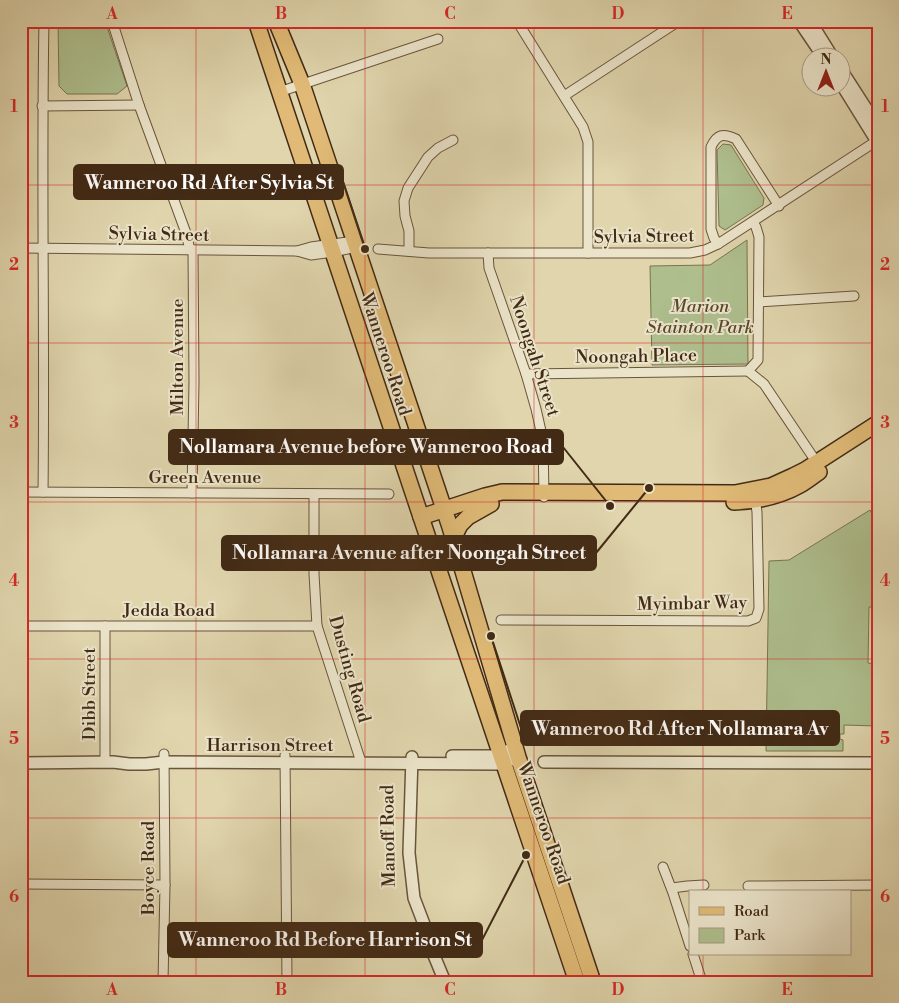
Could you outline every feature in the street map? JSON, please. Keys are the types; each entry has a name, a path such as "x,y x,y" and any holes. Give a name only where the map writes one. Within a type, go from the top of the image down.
{"main road":[{"name":"Wanneroo Road","path":"256,21 422,520 593,982"},
{"name":"Wanneroo Road","path":"276,21 302,84 445,513 509,755 577,982"},
{"path":"445,513 471,501 502,492 544,496 735,493 769,498 799,486 819,467 878,423"},
{"path":"819,467 878,435"},
{"path":"435,484 450,499 471,501"},
{"path":"422,520 445,513 490,504 544,496"},
{"path":"453,539 460,525 468,517 490,504"}],"street":[{"path":"43,492 44,248 42,106 44,21"},
{"name":"Milton Avenue","path":"112,21 139,106 191,250 194,381 192,493"},
{"path":"517,21 583,127 588,142 588,253"},
{"path":"660,21 666,30"},
{"path":"564,96 679,21"},
{"path":"799,21 817,48"},
{"path":"810,21 827,48"},
{"path":"279,92 438,39"},
{"path":"852,87 878,127"},
{"path":"850,98 877,142"},
{"path":"42,106 139,106"},
{"path":"718,244 712,229 711,148 714,140 720,136 728,135 736,139 778,206"},
{"path":"409,251 409,231 404,201 408,188 428,157 438,148 453,140"},
{"name":"Sylvia Street","path":"378,249 429,253 690,253 705,250 718,244 877,142"},
{"path":"753,222 759,237 758,360 748,371 764,384 819,467"},
{"name":"Sylvia Street","path":"21,248 297,251 311,255 356,244"},
{"name":"Noongah Street","path":"488,253 489,268 526,374 544,440 544,496"},
{"path":"759,302 854,296"},
{"name":"Noongah Place","path":"526,374 748,371"},
{"name":"Green Avenue","path":"21,492 389,494"},
{"name":"Dusting Road","path":"314,494 314,574 317,626 360,759"},
{"name":"Myimbar Way","path":"501,620 748,621 756,618 759,609 755,495"},
{"name":"Jedda Road","path":"21,626 317,626"},
{"name":"Dibb Street","path":"105,626 105,759"},
{"name":"Harrison Street","path":"21,755 105,759 129,764 146,764 164,758 408,760 509,755"},
{"name":"Boyce Road","path":"163,982 165,885 164,758"},
{"name":"Harrison Street","path":"21,763 105,759"},
{"path":"285,759 287,982"},
{"name":"Manoff Road","path":"408,760 405,880 409,905 421,933 428,941 445,982"},
{"path":"544,762 878,763"},
{"path":"663,867 672,888 689,943"},
{"path":"21,884 165,885"},
{"path":"672,888 704,885"},
{"path":"748,886 878,885"},
{"path":"694,956 702,982"}],"green space":[{"path":"58,21 105,21 127,86 117,94 67,94 59,86"},
{"path":"723,144 731,145 764,198 763,205 725,230 719,226 717,150"},
{"name":"Marion Stainton Park","path":"747,240 748,364 652,365 650,266 710,265"},
{"path":"870,510 878,525 878,607 869,607 868,663 876,664 876,726 844,725 844,734 840,734 840,739 843,740 843,751 766,751 769,561 789,560"}],"place":[{"name":"Wanneroo Rd After Sylvia St","path":"365,249"},
{"name":"Nollamara Avenue after Noongah Street","path":"649,488"},
{"name":"Nollamara Avenue before Wanneroo Road","path":"610,506"},
{"name":"Wanneroo Rd After Nollamara Av","path":"491,636"},
{"name":"Wanneroo Rd Before Harrison St","path":"526,855"}]}
